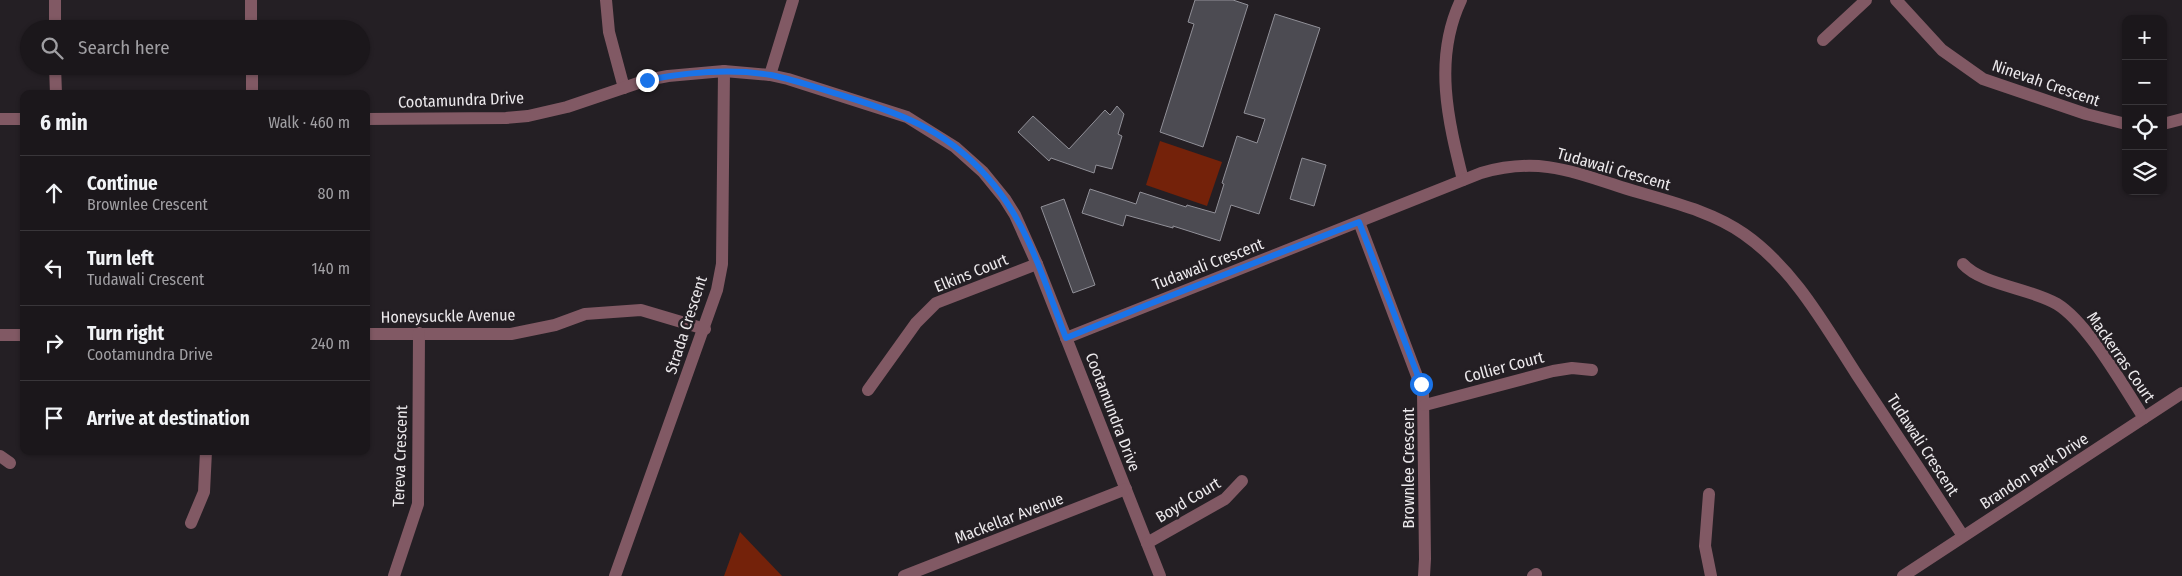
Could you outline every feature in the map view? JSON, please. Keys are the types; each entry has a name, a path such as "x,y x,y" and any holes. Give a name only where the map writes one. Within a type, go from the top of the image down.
{"street":[{"path":"55,0 55,20"},
{"path":"251,0 251,20"},
{"path":"606,0 609,32 624,88"},
{"path":"770,75 793,0"},
{"path":"1461,0 1451,24 1444,75 1449,116 1463,180"},
{"path":"1823,40 1866,0"},
{"name":"Ninevah Crescent","path":"1896,0 1942,50 1983,79 2096,117 2122,123"},
{"name":"Cootamundra Drive","path":"370,119 506,118 528,116 567,108 624,88 668,76 724,71 770,75 893,112 915,121 948,142 969,159 1005,199 1015,215 1037,264 1160,576"},
{"name":"Strada Crescent","path":"614,576 718,290 722,264 724,71"},
{"path":"55,75 56,90"},
{"path":"252,75 252,90"},
{"path":"2167,123 2182,118"},
{"path":"0,119 20,119"},
{"name":"Tudawali Crescent","path":"1066,338 1463,180 1506,167 1536,164 1551,166 1702,212 1725,222 1744,234 1774,258 1805,295 1963,536"},
{"name":"Brownlee Crescent","path":"1359,222 1421,384 1425,405 1424,576"},
{"name":"Elkins Court","path":"868,390 916,323 936,303 1037,264"},
{"name":"Mackerras Court","path":"1963,264 1976,274 2040,295 2059,305 2069,313 2082,326 2144,418"},
{"name":"Honeysuckle Avenue","path":"370,334 511,334 555,324 585,314 641,310 705,329"},
{"name":"Tereva Crescent","path":"394,576 418,504 419,333"},
{"path":"0,335 20,335"},
{"name":"Collier Court","path":"1425,405 1554,371 1572,368 1592,370"},
{"name":"Brandon Park Drive","path":"1903,576 2182,394"},
{"path":"191,523 204,492 206,455"},
{"name":"Boyd Court","path":"1147,543 1226,499 1242,481"},
{"name":"Mackellar Avenue","path":"904,576 1126,489"},
{"path":"1710,494 1705,546 1711,576"}],"shaded area":[{"path":"1160,141 1222,162 1207,206 1146,185"},
{"path":"740,532 782,576 724,576"}],"building":[{"path":"1195,0 1233,0 1248,5 1203,147 1160,132 1194,24 1188,22"},
{"path":"1275,14 1320,28 1259,214 1231,205 1220,241 1173,226 1173,228 1126,215 1123,226 1082,213 1090,189 1136,204 1140,192 1186,207 1187,205 1215,213 1224,184 1222,183 1237,136 1257,143 1265,119 1244,113"},
{"path":"1117,106 1124,114 1118,134 1122,136 1112,169 1096,165 1094,173 1051,158 1049,161 1018,132 1033,116 1069,149 1105,110 1110,115"},
{"path":"1302,158 1326,165 1314,206 1290,199"},
{"path":"1064,199 1095,285 1073,293 1041,207"}],"route":[{"path":"647,80 711,71 770,75 887,110 907,117 924,126 955,147 983,172 1015,215 1026,237 1066,338 1359,222 1421,384"}]}
